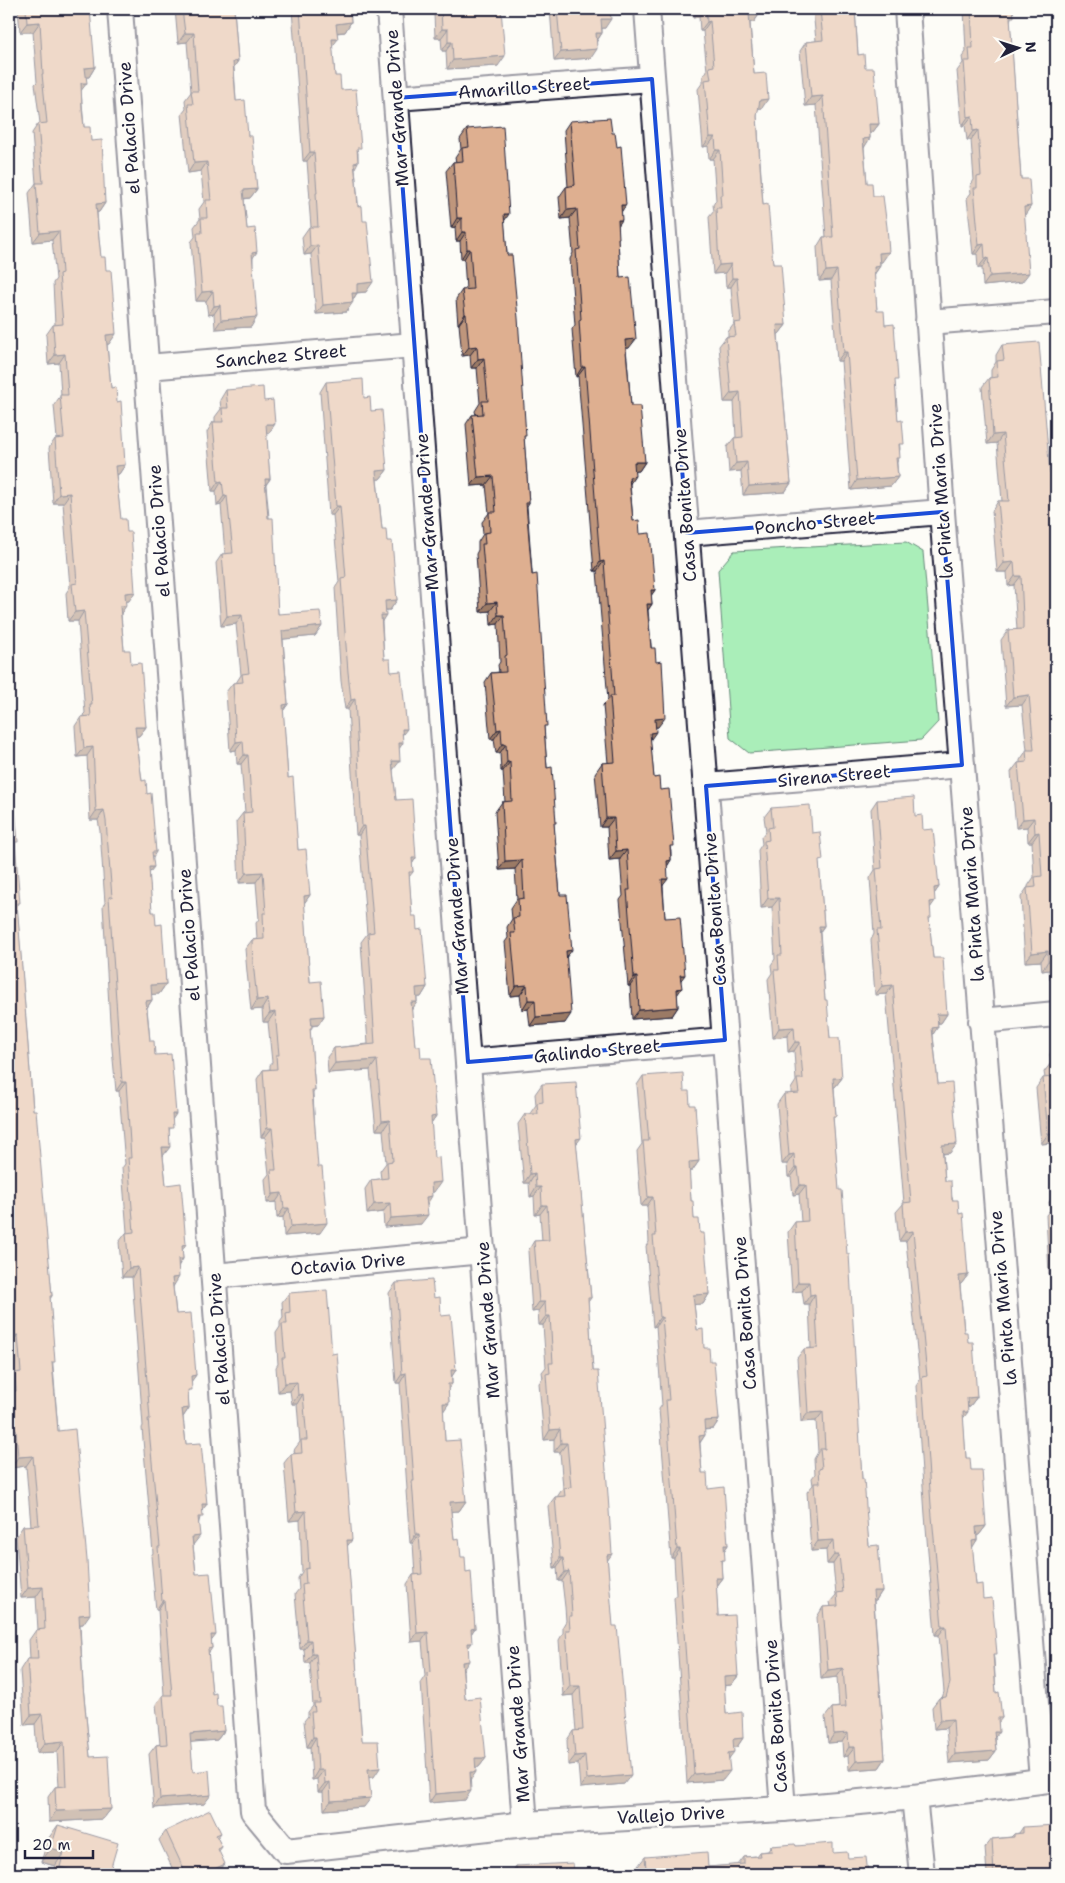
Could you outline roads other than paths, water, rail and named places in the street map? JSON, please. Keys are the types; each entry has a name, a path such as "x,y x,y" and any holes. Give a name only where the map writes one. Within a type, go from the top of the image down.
{"street":[{"name":"el Palacio Drive","path":"120,9 253,1811 286,1851"},
{"name":"Mar Grande Drive","path":"389,9 525,1824"},
{"name":"Casa Bonita Drive","path":"647,9 783,1809"},
{"name":"la Pinta Maria Drive","path":"907,9 928,322 981,1021 1049,1779"},
{"name":"Amarillo Street","path":"396,98 652,79"},
{"path":"928,322 1056,312"},
{"name":"Sanchez Street","path":"147,367 414,344"},
{"name":"Poncho Street","path":"687,533 942,512"},
{"name":"Sirena Street","path":"706,786 962,765"},
{"path":"981,1021 1056,1014"},
{"name":"Galindo Street","path":"468,1062 725,1040"},
{"name":"Octavia Drive","path":"214,1276 483,1252"},
{"name":"Vallejo Drive","path":"286,1851 525,1824 783,1809 914,1797 1049,1779"},
{"path":"914,1797 922,1874"}]}
